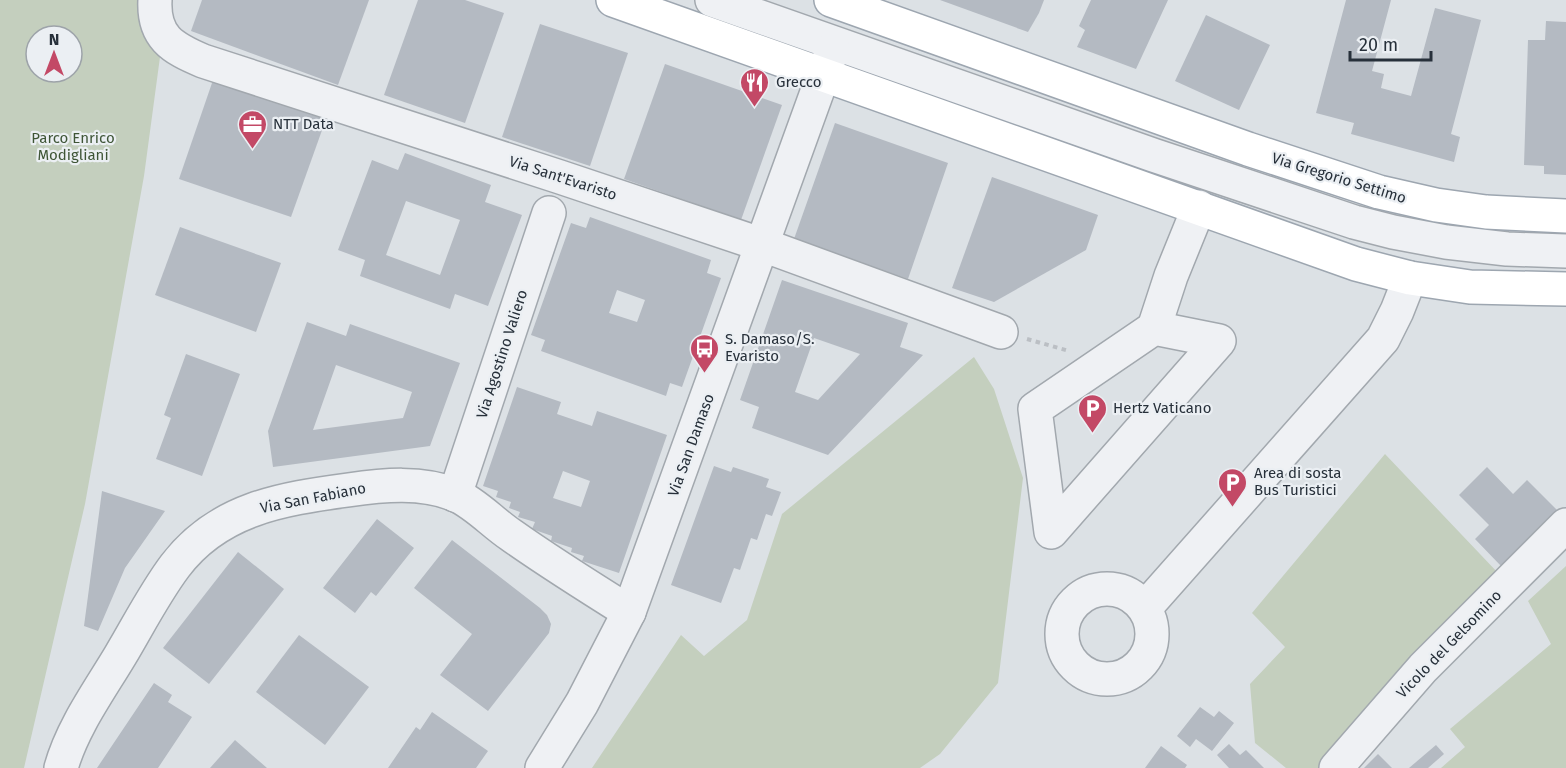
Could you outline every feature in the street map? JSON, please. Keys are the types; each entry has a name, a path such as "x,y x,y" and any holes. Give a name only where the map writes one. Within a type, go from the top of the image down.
{"main road":[{"path":"613,0 1356,264 1410,278 1470,287 1566,289"},
{"name":"Via Gregorio Settimo","path":"843,2 1248,149 1398,197 1486,212 1566,216"}],"street":[{"name":"Via Sant'Evaristo","path":"155,0 156,22 165,39 179,51 203,61 763,245 1001,332"},
{"path":"712,0 1153,155 1354,222 1393,232 1477,246 1566,251"},
{"name":"Via Gregorio Settimo","path":"823,76 835,43 843,2"},
{"name":"Via San Damaso","path":"542,768 582,703 629,612 823,76"},
{"name":"Via Gregorio Settimo","path":"1120,104 1147,128 1154,142 1153,155"},
{"path":"1126,181 1144,169 1153,155"},
{"path":"1154,328 1219,341 1051,532 1035,409 1154,328 1171,276 1200,207"},
{"name":"Via Agostino Valiero","path":"455,495 549,213"},
{"path":"1145,608 1383,339 1410,278"},
{"name":"Via San Fabiano","path":"62,768 75,733 164,582 182,557 202,538 228,521 264,505 318,494 402,485 438,490 455,495 474,507 509,534 629,612"},
{"name":"Vicolo del Gelsomino","path":"1336,768 1423,668 1566,525"}],"path":[{"path":"1001,332 1074,352"}],"green space":[{"name":"Parco Enrico Modigliani","path":"0,0 139,0 149,21 160,57 144,176 85,504 24,768 0,768"},
{"path":"974,357 994,389 1023,478 998,683 940,754 920,768 592,768 681,635 704,656 747,620 782,514"},
{"path":"1385,454 1499,574 1319,768 1286,768 1255,743 1250,684 1285,647 1252,613"},
{"path":"1566,566 1566,768 1441,768 1465,747 1450,729 1551,644 1528,601"}],"building":[{"path":"202,0 369,0 338,85 191,31"},
{"path":"418,0 465,0 504,13 465,123 384,95"},
{"path":"940,0 1044,0 1028,32"},
{"path":"1091,0 1168,0 1136,69 1077,47 1085,30 1079,26"},
{"path":"1346,0 1391,0 1372,71 1384,74 1381,88 1411,96 1435,8 1481,20 1451,134 1460,137 1454,162 1351,134 1354,123 1316,113"},
{"path":"1206,15 1270,45 1239,110 1175,81"},
{"path":"1546,21 1566,22 1566,175 1544,174 1544,166 1524,165 1528,40 1545,40"},
{"path":"540,24 628,53 590,166 502,137"},
{"path":"665,64 782,105 741,220 624,179"},
{"name":"NTT Data","path":"213,80 326,119 291,217 179,179"},
{"path":"835,123 948,163 908,279 794,239"},
{"path":"405,153 491,185 485,202 522,215 488,306 455,294 450,309 360,276 365,260 338,250 372,160 398,170","holes":["406,201 460,220 440,275 386,255"]},
{"path":"992,177 1098,215 1086,250 994,302 952,288"},
{"path":"590,217 711,260 707,273 721,278 682,387 670,383 666,396 541,351 545,340 531,335 571,223 586,228","holes":["617,290 645,300 637,322 609,313"]},
{"path":"180,227 281,263 256,332 155,295"},
{"path":"782,280 908,323 900,347 923,355 828,455 752,428 759,407 740,400","holes":["814,338 860,354 818,400 795,392"]},
{"path":"307,322 346,336 350,324 460,363 430,446 273,467 268,431","holes":["336,365 412,392 403,418 313,430"]},
{"path":"186,354 240,374 202,476 156,459 171,418 164,415"},
{"path":"517,387 561,402 557,414 592,426 597,411 667,435 619,573 582,561 584,556 571,552 572,548 551,541 552,536 532,529 535,522 518,517 520,512 509,508 511,502 496,497 498,491 483,486","holes":["563,471 590,481 581,507 553,498"]},
{"path":"714,466 731,472 733,467 769,479 766,487 781,492 772,516 766,514 757,540 751,538 740,570 734,568 721,603 671,585"},
{"path":"1487,467 1513,494 1527,480 1557,510 1501,566 1475,539 1489,525 1459,495"},
{"path":"102,491 165,511 125,568 98,631 84,626"},
{"path":"377,519 414,548 376,596 371,592 355,613 323,588"},
{"path":"452,540 540,608 547,615 551,624 549,633 488,711 440,675 472,634 414,588"},
{"path":"238,552 284,589 209,684 163,648"},
{"path":"299,635 369,687 325,745 256,692"},
{"path":"154,683 172,695 168,702 192,717 158,768 97,768"},
{"path":"1200,707 1214,717 1219,711 1234,723 1212,751 1196,739 1190,747 1177,736"},
{"path":"432,712 488,751 476,768 388,768 416,727 420,730"},
{"path":"235,740 267,768 210,768"},
{"path":"1229,744 1240,755 1246,750 1264,768 1229,768 1217,755"},
{"path":"1436,745 1444,754 1428,768 1409,768"},
{"path":"1161,746 1187,765 1185,768 1145,768"},
{"path":"1378,754 1392,768 1364,768"}],"place":[{"name":"Grecco","path":"755,108"},
{"name":"NTT Data","path":"252,150"},
{"name":"S. Damaso/S. Evaristo","path":"704,374"},
{"name":"Hertz Vaticano","path":"1092,434"},
{"name":"Area di sosta Bus Turistici","path":"1233,508"}]}
